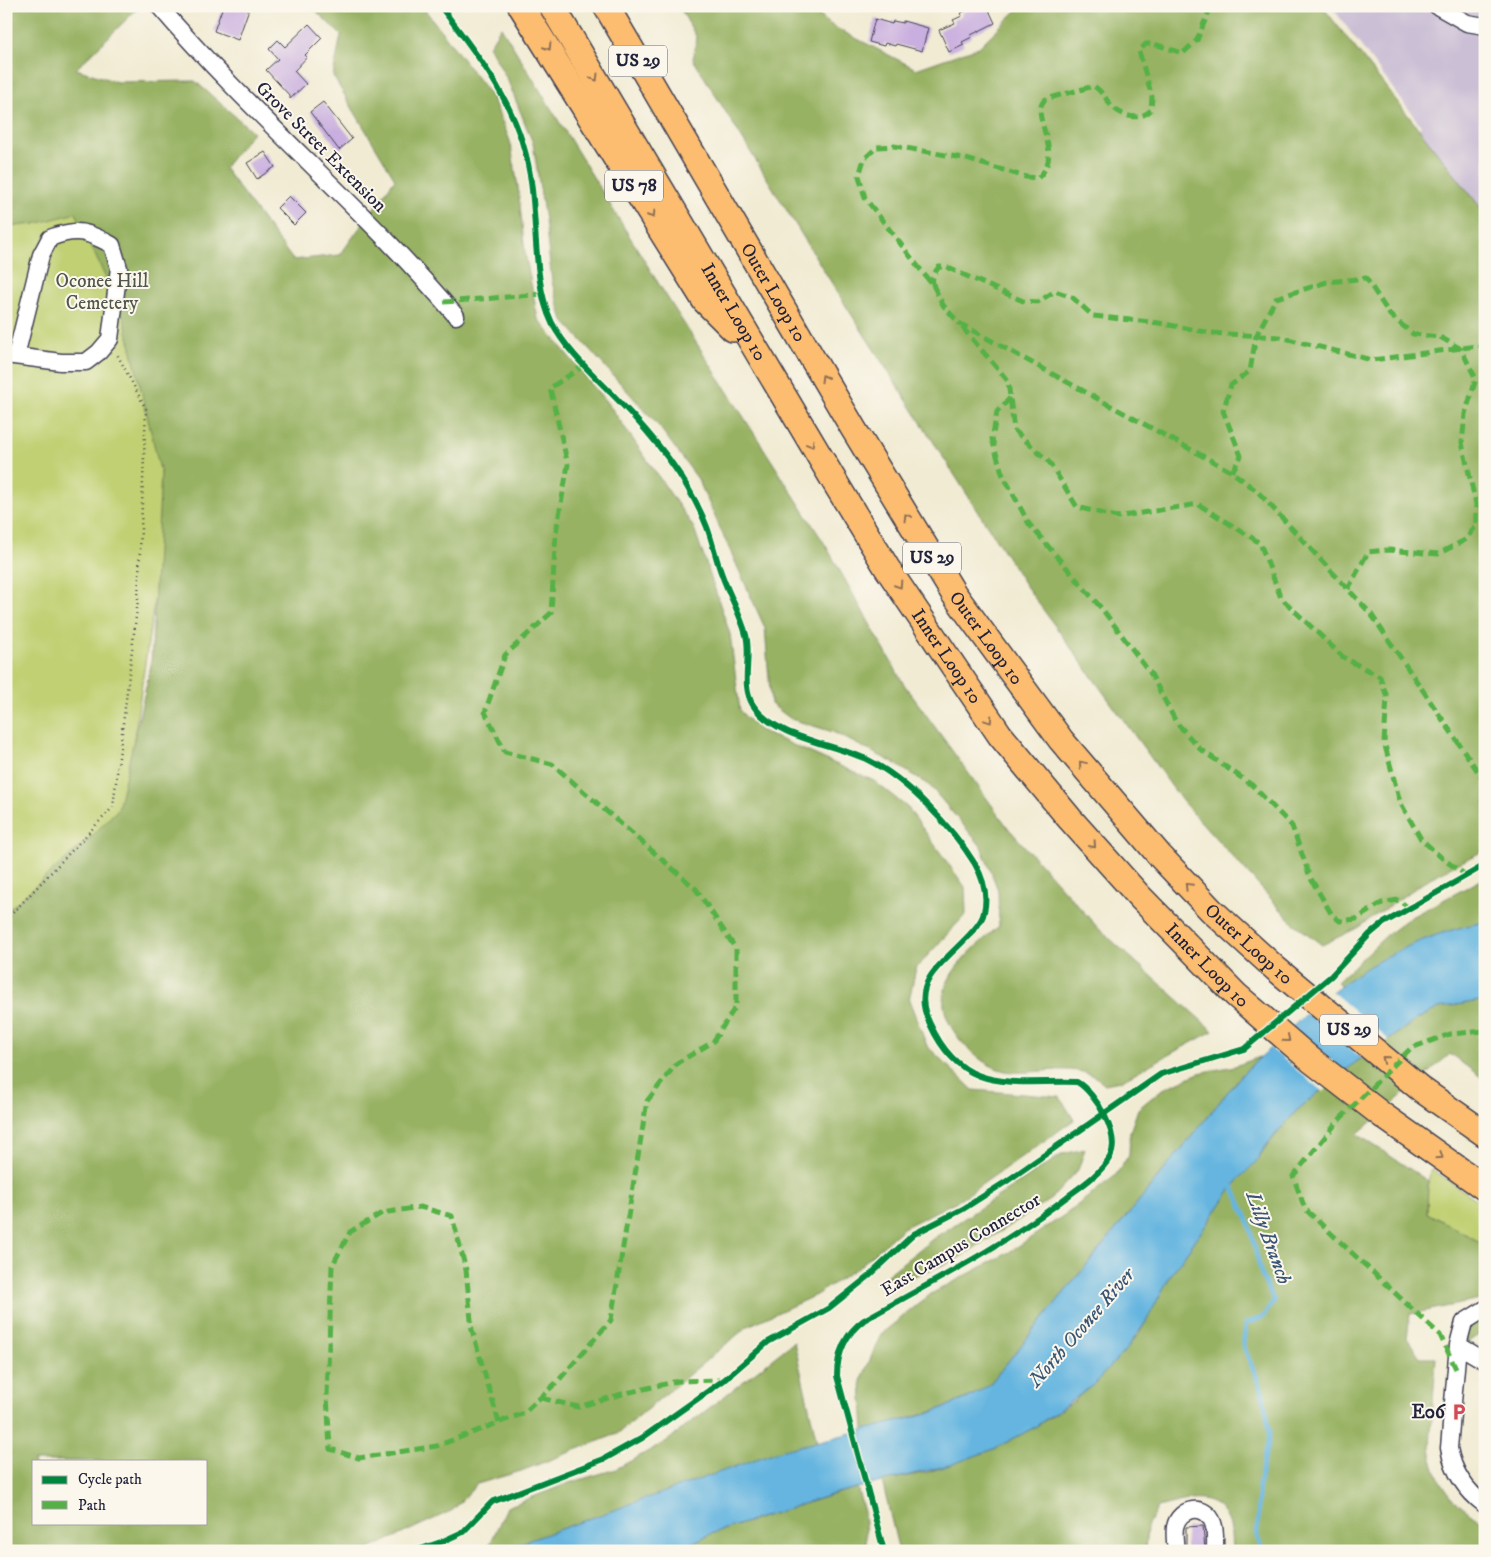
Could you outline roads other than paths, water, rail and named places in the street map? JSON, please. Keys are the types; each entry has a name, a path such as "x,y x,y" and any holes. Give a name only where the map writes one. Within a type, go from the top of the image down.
{"highway":[{"name":"US 78","path":"521,6 705,301 760,357"},
{"name":"Inner Loop 10","path":"552,6 887,568 1000,735 1070,819 1133,889 1236,995 1311,1060 1382,1115 1485,1188"},
{"name":"Outer Loop 10","path":"607,7 853,428 954,594 1061,740 1160,856 1211,910 1276,970 1422,1090 1485,1134"}],"street":[{"name":"Grove Street Extension","path":"159,6 195,48 415,268 456,316"},
{"path":"1437,6 1467,23 1485,26"},
{"path":"68,230 91,234 112,245 119,268 110,339 99,352 86,362 61,362 11,356 42,255 50,238 68,230"},
{"path":"1485,1309 1464,1322 1458,1345 1450,1448 1451,1458 1463,1484 1485,1504"},
{"path":"1458,1345 1485,1361"},
{"path":"1176,1551 1175,1527 1179,1517 1187,1510 1206,1512 1212,1522 1215,1551"}],"water":[{"name":"North Oconee River","path":"1485,922 1485,1000 1439,1008 1416,1020 1356,1062 1296,1111 1264,1148 1256,1162 1237,1181 1170,1276 1146,1322 1124,1352 1092,1386 1035,1427 994,1449 950,1465 837,1493 710,1534 676,1551 499,1551 776,1452 927,1414 968,1398 988,1386 1244,1072 1322,1000 1378,961 1399,950 1441,933"}],"waterway":[{"name":"Lilly Branch","path":"1231,1183 1248,1220 1262,1277 1274,1301 1262,1318 1246,1323 1243,1345 1262,1390 1270,1432 1259,1483 1257,1537 1263,1551"}],"place":[{"name":"E06","path":"1459,1412"}],"park label":[{"name":"Oconee Hill Cemetery","path":"102,292"}]}
